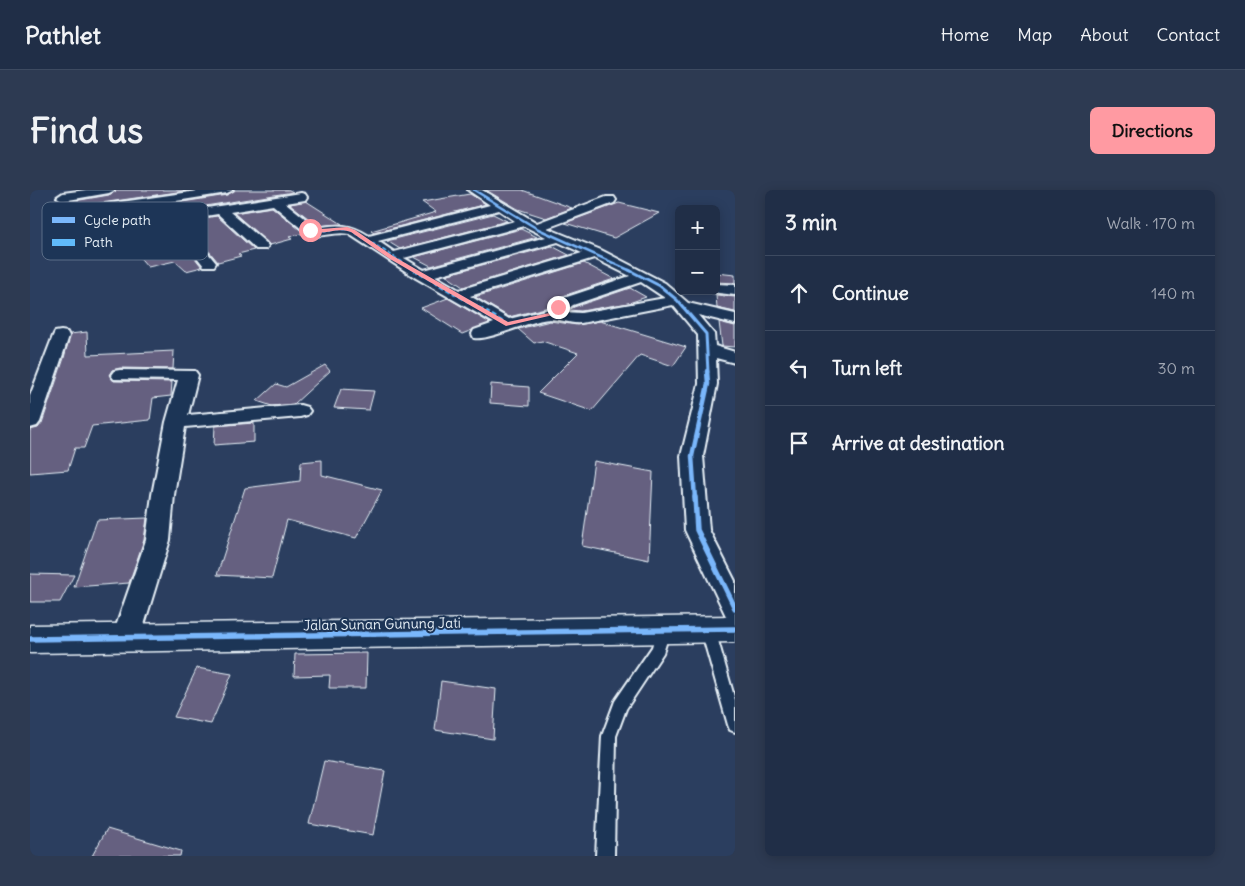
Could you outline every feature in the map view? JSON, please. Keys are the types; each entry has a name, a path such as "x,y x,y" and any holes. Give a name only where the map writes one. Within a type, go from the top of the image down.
{"street":[{"path":"63,197 109,190"},
{"path":"147,202 226,190 248,207"},
{"path":"474,190 530,225 596,253 679,298 735,319"},
{"path":"208,213 301,198"},
{"path":"392,258 530,225 610,200"},
{"path":"277,202 310,230 319,232 345,228 367,240 392,258 508,324"},
{"path":"367,240 501,206"},
{"path":"222,211 261,246"},
{"path":"421,275 559,238"},
{"path":"457,295 596,253"},
{"path":"480,334 508,324 551,314 568,302 642,277"},
{"path":"720,289 735,290"},
{"path":"551,314 581,318 679,298"},
{"path":"679,298 706,334 708,384 692,456 696,530 735,608"},
{"path":"30,422 61,336"},
{"path":"706,350 735,358"},
{"path":"120,375 188,375 176,422 163,495 158,540 126,638"},
{"path":"176,422 300,411"},
{"name":"Jalan Sunan Gunung Jati","path":"30,638 722,630"}],"lane":[{"path":"722,630 735,725"},
{"path":"605,856 609,736 620,706 655,654 663,631"}],"building":[{"path":"117,190 191,190 108,202 69,202 109,195"},
{"path":"235,190 289,190 293,192 208,206 208,202 183,202 227,195"},
{"path":"486,190 522,190 572,208 546,218 518,209"},
{"path":"470,194 486,204 374,233 371,231 436,212 422,202"},
{"path":"306,201 342,224 318,226 290,204"},
{"path":"619,203 659,213 614,238 565,223"},
{"path":"272,207 304,233 289,237 292,239 270,245 234,213"},
{"path":"493,214 507,221 400,249 387,241"},
{"path":"217,216 254,250 238,254 241,256 218,262 208,250 208,217"},
{"path":"521,229 537,237 431,266 414,257"},
{"path":"552,246 569,255 463,287 445,275"},
{"path":"142,260 196,260 202,267 186,271 175,261 148,267"},
{"path":"584,263 614,279 560,297 545,308 509,317 475,297"},
{"path":"720,273 735,275 735,283 720,282"},
{"path":"630,288 646,297 629,303 581,311 569,310 574,307"},
{"path":"716,295 735,297 735,312 717,308"},
{"path":"448,298 490,323 462,334 421,308"},
{"path":"550,321 577,325 600,321 686,347 673,366 640,355 592,411 538,393 578,353 542,341 534,343 518,329"},
{"path":"719,322 735,326 735,347 722,346"},
{"path":"87,332 88,355 174,351 173,369 120,368 112,370 109,375 114,381 172,382 171,396 153,398 150,420 92,426 84,448 75,448 68,470 30,473 30,430 38,428 42,423 70,334"},
{"path":"325,365 330,371 294,404 272,406 257,401 276,384 286,387"},
{"path":"491,384 529,387 529,406 490,403"},
{"path":"341,389 374,391 369,410 334,408"},
{"path":"254,423 254,442 214,445 215,426"},
{"path":"322,460 322,475 382,490 356,538 287,520 272,578 217,575 245,488 300,481 301,462"},
{"path":"594,461 653,472 649,560 582,546"},
{"path":"147,518 144,540 129,583 74,587 97,520"},
{"path":"30,574 74,575 60,602 30,602"},
{"path":"367,653 366,688 329,688 330,675 294,676 295,654"},
{"path":"197,668 232,674 211,724 174,717"},
{"path":"441,681 496,689 493,739 435,730"},
{"path":"324,761 385,771 373,835 309,824"},
{"path":"107,829 181,851 180,856 92,856"}],"marked path":[{"path":"310,230 319,232 345,228 353,231 392,257 507,324"}],"cycle path":[{"path":"474,190 536,228 608,259 660,286 677,300 706,334 708,384 692,456 697,530 735,608"},
{"path":"30,639 735,629"}],"route":[{"path":"310,230 319,232 345,228 353,231 392,258 508,324 551,314 558,307"}]}
